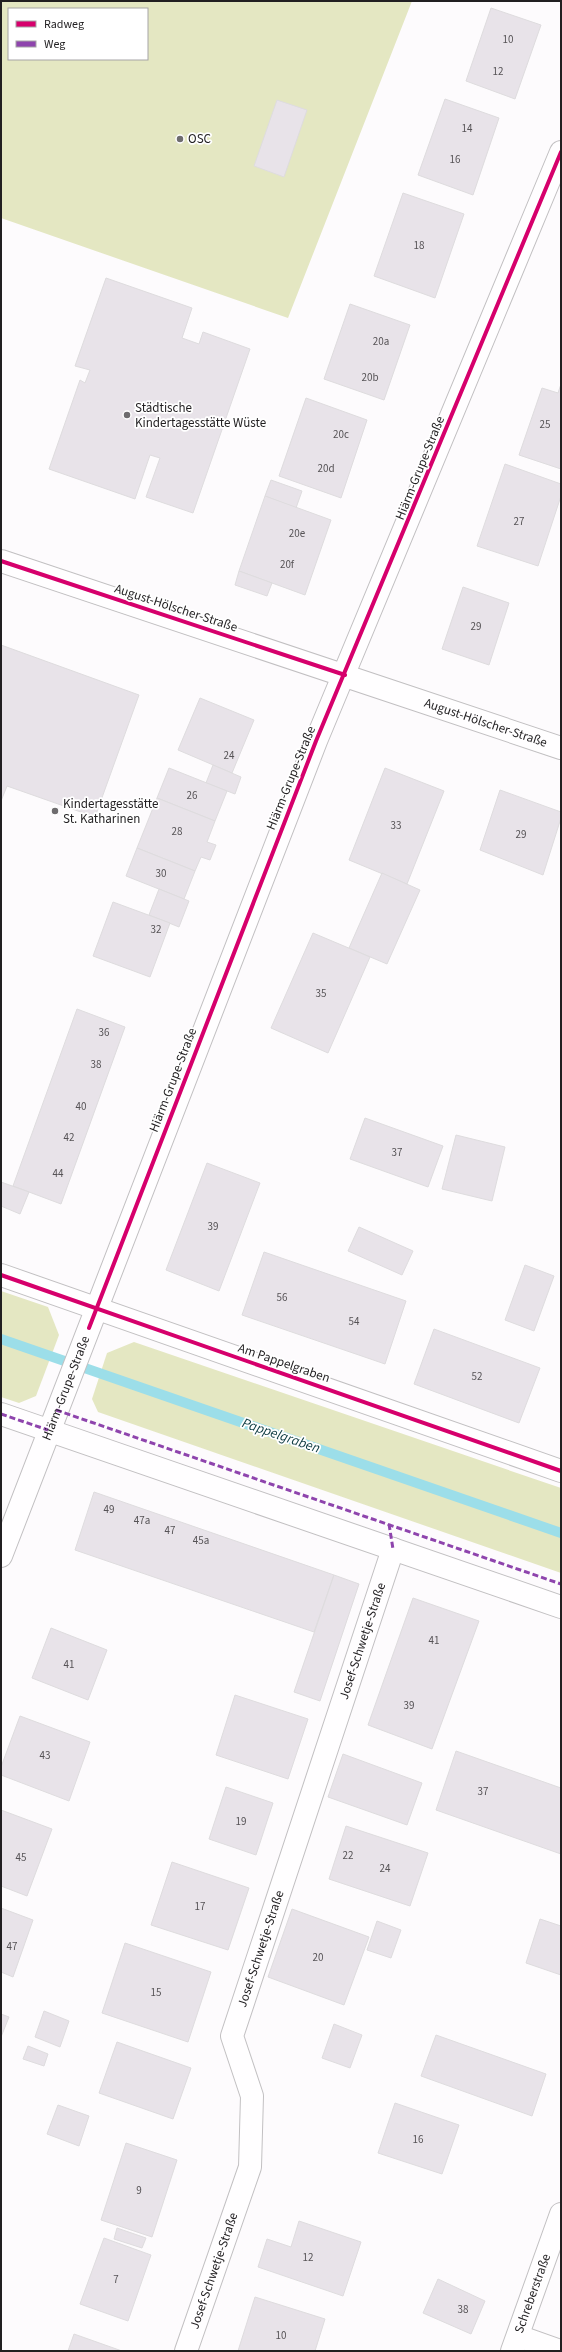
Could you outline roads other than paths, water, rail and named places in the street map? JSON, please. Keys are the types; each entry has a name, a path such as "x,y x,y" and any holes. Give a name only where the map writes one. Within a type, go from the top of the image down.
{"street":[{"name":"Hiärm-Grupe-Straße","path":"1,1556 48,1430 97,1308 310,755 345,675 561,152"},
{"name":"August-Hölscher-Straße","path":"1,561 561,748"},
{"name":"Am Pappelgraben","path":"1,1275 561,1471"},
{"path":"1,1414 561,1607"},
{"name":"Josef-Schwetje-Straße","path":"186,2351 250,2166 252,2096 232,2036 393,1549"},
{"name":"Schreberstraße","path":"515,2343 561,2214"},
{"path":"515,2343 560,2351"}],"waterway":[{"name":"Pappelgraben","path":"1,1339 561,1533"}],"place":[{"name":"OSC","path":"180,139"},
{"name":"Städtische Kindertagesstätte Wüste","path":"127,415"},
{"name":"Kindertagesstätte St. Katharinen","path":"55,811"}]}
